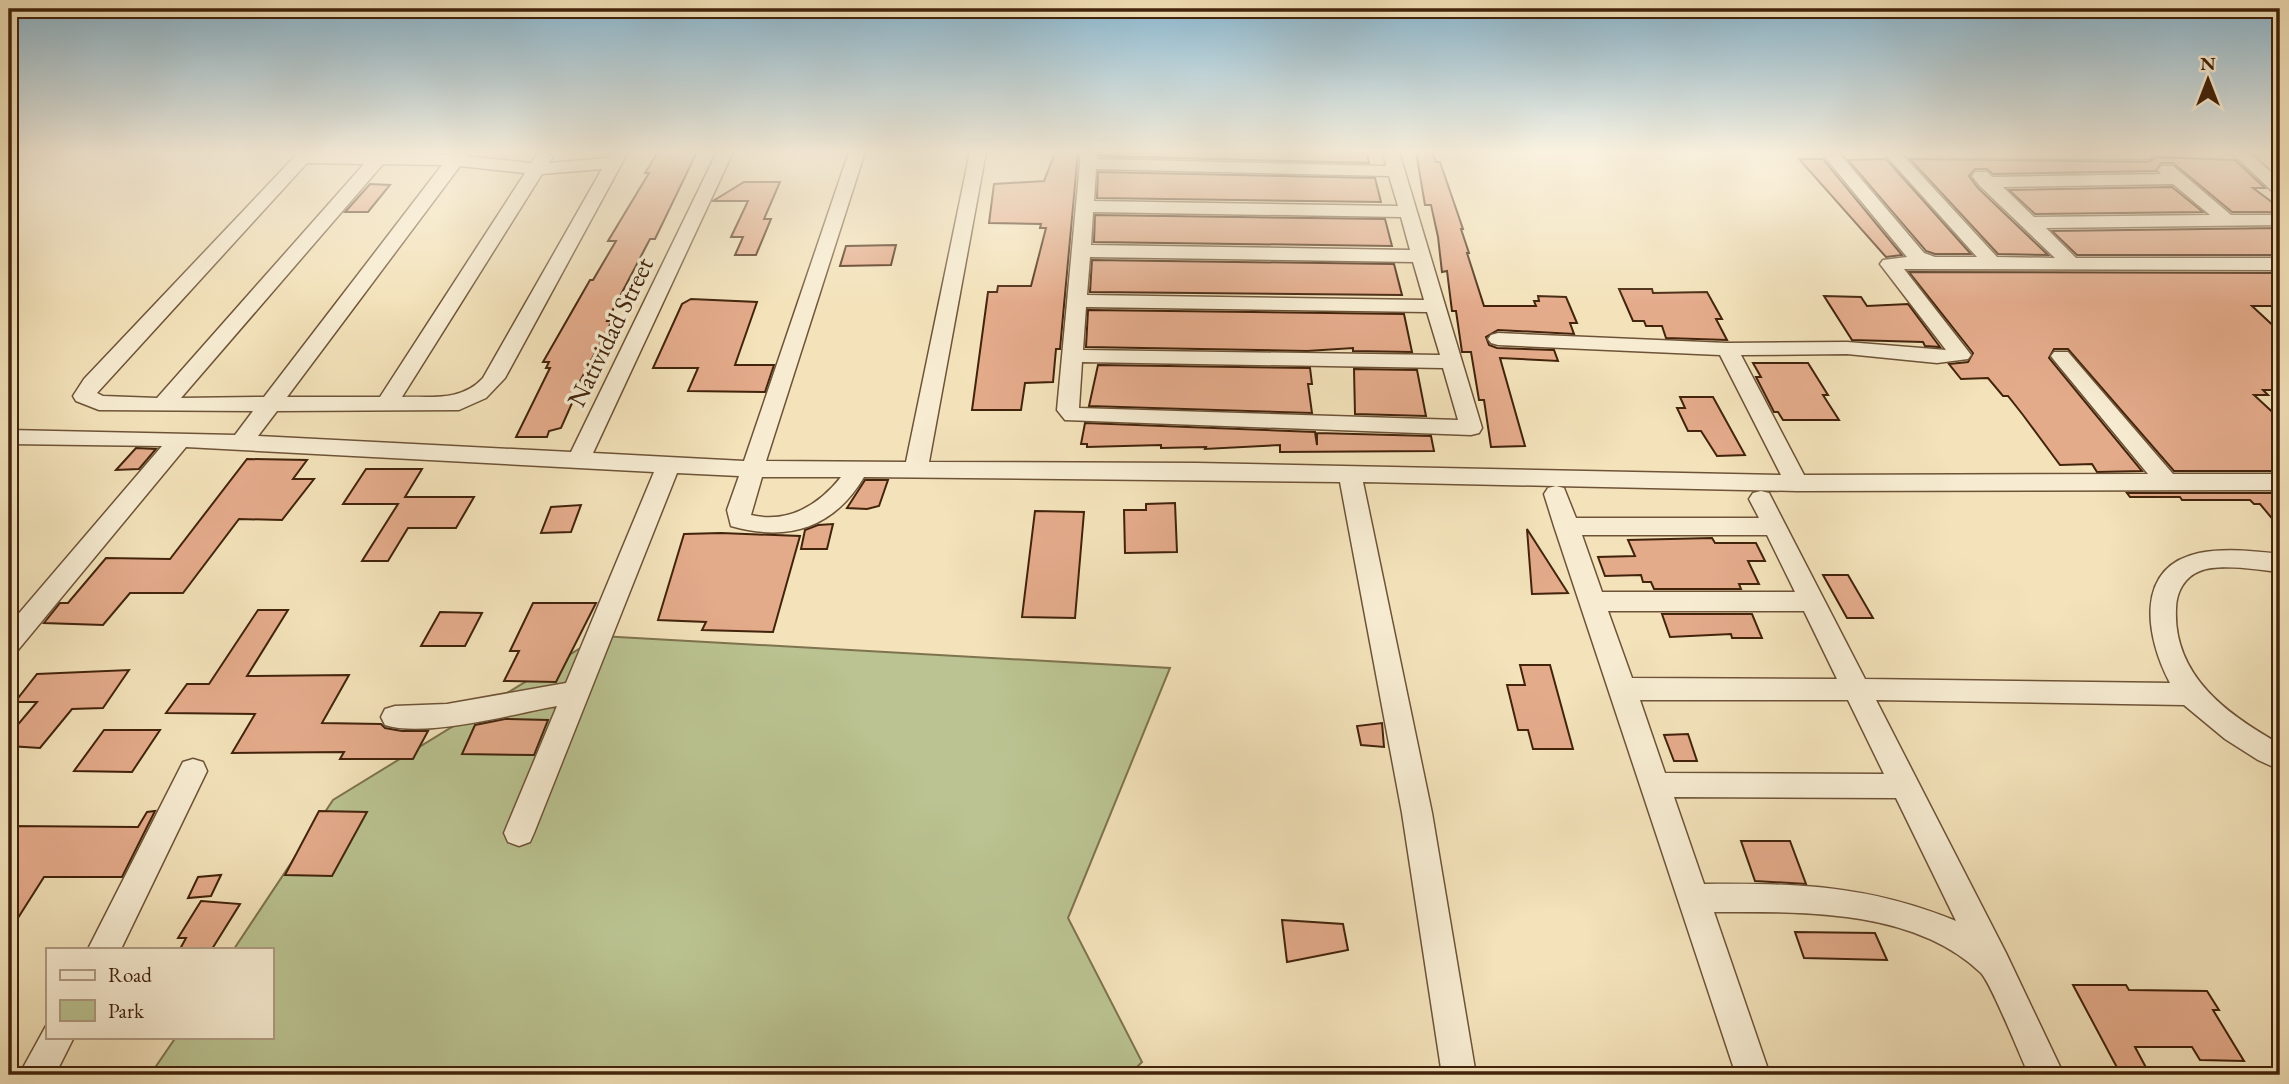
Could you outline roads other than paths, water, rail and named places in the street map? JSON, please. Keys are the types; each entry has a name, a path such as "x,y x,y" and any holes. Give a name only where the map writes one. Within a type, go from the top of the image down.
{"street":[{"path":"261,203 92,384 85,396 99,403 163,405 459,403 487,388 591,203"},
{"path":"163,405 339,203"},
{"path":"240,443 423,203"},
{"path":"386,404 515,203"},
{"name":"Natividad Street","path":"579,458 702,203"},
{"path":"840,203 739,510 740,520 753,525 771,526 803,522 825,510 849,485 857,469"},
{"path":"916,468 968,203"},
{"path":"1085,203 1068,410 1073,415 1474,437 1405,203"},
{"path":"1871,203 1917,257 1924,261"},
{"path":"1937,203 1992,263"},
{"path":"2008,203 2071,263"},
{"path":"2206,203 2227,220"},
{"path":"1085,206 1408,212"},
{"path":"2029,223 2280,220"},
{"path":"1082,251 1421,256"},
{"path":"1498,339 1727,349 1847,348 1937,357 1961,355 1890,264 1924,261 1941,264 2280,264"},
{"path":"1077,301 1435,306"},
{"path":"1727,349 1797,483"},
{"path":"1072,356 1451,362"},
{"path":"2061,356 2167,482"},
{"path":"9,438 180,439 752,469 916,468 1797,483 2280,482"},
{"path":"9,643 180,439"},
{"path":"519,834 669,464"},
{"path":"1350,474 1417,813 1460,1075"},
{"path":"1556,494 1753,1075"},
{"path":"1761,499 2047,1075"},
{"path":"1566,526 1776,527"},
{"path":"2280,563 2230,560 2192,564 2167,586 2162,607 2164,633 2174,662 2191,694 2234,733 2280,758"},
{"path":"1591,601 1812,602"},
{"path":"1622,689 2049,690 2191,694"},
{"path":"395,717 447,715 577,692"},
{"path":"104,948 193,771"},
{"path":"1654,785 1904,786"},
{"path":"1693,898 1822,901 1873,907 1912,917 1950,934 1994,964"},
{"path":"36,1075 56,1038"}]}
